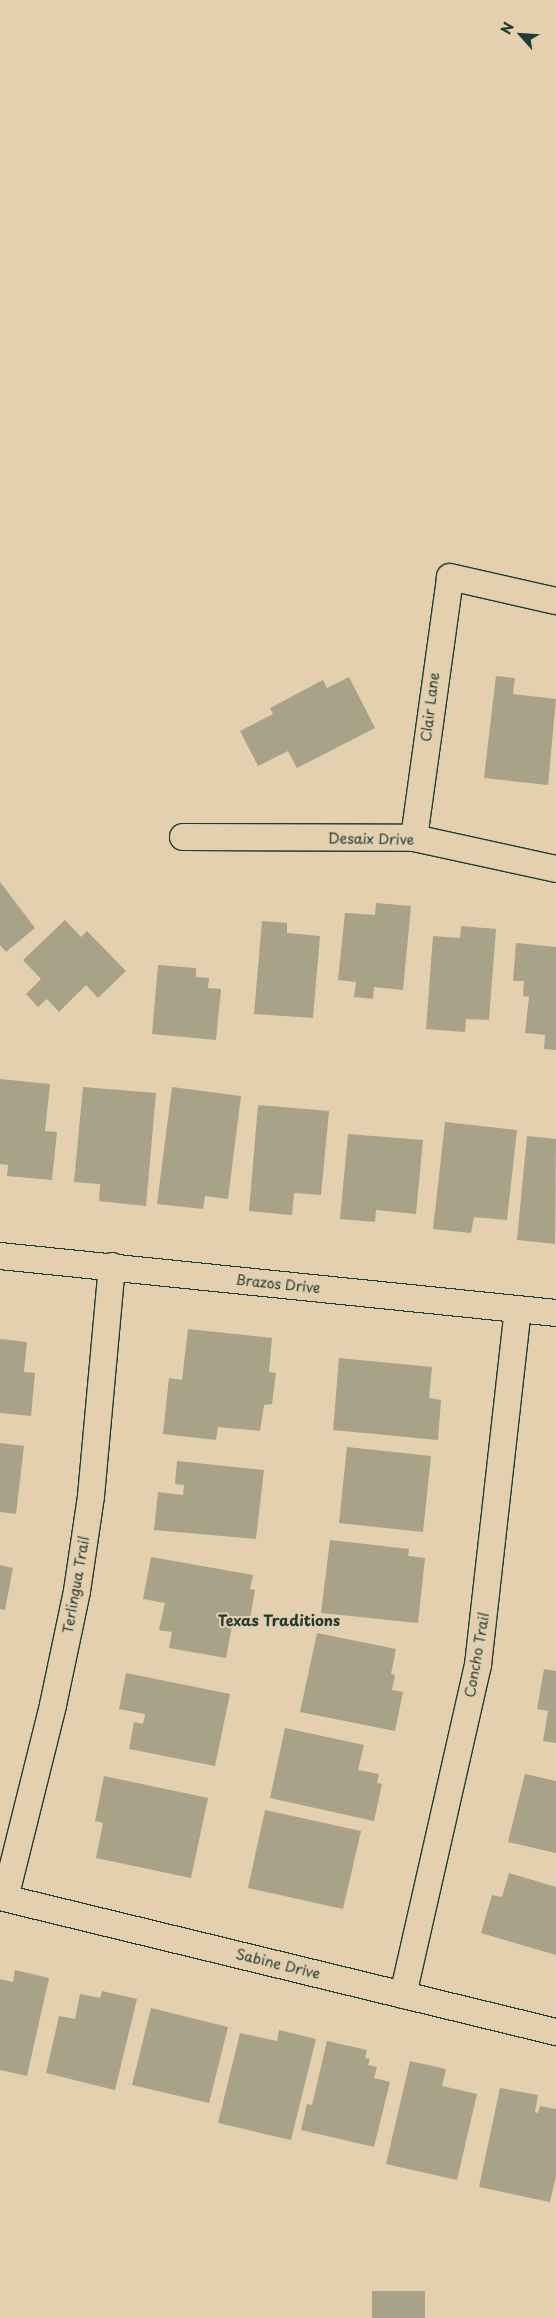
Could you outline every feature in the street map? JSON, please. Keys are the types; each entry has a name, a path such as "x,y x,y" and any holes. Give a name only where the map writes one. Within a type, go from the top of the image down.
{"street":[{"name":"Clair Lane","path":"414,838 450,577 556,601"},
{"name":"Desaix Drive","path":"183,837 414,838 556,869"},
{"name":"Brazos Drive","path":"0,1256 556,1313"},
{"name":"Terlingua Trail","path":"2,1898 53,1705 77,1591 91,1496 112,1266"},
{"name":"Concho Trail","path":"403,1995 478,1665 518,1310"},
{"name":"Sabine Drive","path":"2,1898 556,2032"}],"building":[{"path":"496,676 515,678 513,694 556,699 548,785 484,778"},
{"path":"349,677 375,728 297,768 288,751 258,766 240,731 273,714 270,708 323,680 327,688"},
{"path":"0,882 35,928 6,952 0,945"},
{"path":"376,903 411,906 403,990 374,987 373,999 354,997 356,982 338,980 345,913 375,915"},
{"path":"65,920 81,937 87,931 126,971 98,998 86,985 59,1012 47,999 38,1007 26,994 41,979 23,960"},
{"path":"262,921 287,923 287,933 320,936 313,1018 254,1014"},
{"path":"461,926 496,929 489,1020 466,1019 465,1032 426,1029 433,936 460,938"},
{"path":"516,943 556,947 556,1050 544,1049 545,1035 525,1033 529,997 523,996 524,981 513,981"},
{"path":"158,965 196,968 196,977 209,978 208,988 221,989 216,1040 152,1034"},
{"path":"0,1079 50,1084 45,1131 57,1132 52,1180 7,1176 8,1165 0,1164"},
{"path":"83,1087 156,1093 146,1206 99,1201 100,1184 74,1182"},
{"path":"172,1087 241,1096 228,1199 205,1196 203,1209 157,1204"},
{"path":"258,1105 329,1111 321,1195 294,1193 292,1215 249,1211"},
{"path":"445,1122 517,1130 507,1220 474,1217 471,1233 433,1229"},
{"path":"348,1134 423,1140 416,1214 376,1210 375,1222 340,1219"},
{"path":"527,1136 556,1139 555,1244 517,1240"},
{"path":"188,1329 272,1338 269,1372 276,1373 272,1404 264,1405 260,1431 218,1427 216,1440 163,1434 169,1378 182,1380"},
{"path":"0,1339 27,1342 24,1372 35,1373 31,1416 0,1413"},
{"path":"339,1358 432,1367 429,1398 441,1400 438,1440 333,1430"},
{"path":"0,1443 24,1446 16,1514 0,1512"},
{"path":"347,1447 431,1456 423,1532 339,1523"},
{"path":"177,1461 264,1470 256,1539 154,1530 158,1492 183,1495 184,1485 175,1484"},
{"path":"330,1540 409,1549 408,1556 425,1558 418,1623 321,1613"},
{"path":"151,1557 253,1575 250,1589 255,1590 250,1619 234,1616 226,1658 169,1648 172,1632 159,1630 165,1603 143,1599"},
{"path":"0,1565 13,1568 5,1610 0,1609"},
{"path":"317,1633 396,1649 391,1674 395,1675 392,1690 403,1692 395,1731 300,1712"},
{"path":"544,1669 556,1671 556,1743 543,1741 548,1711 537,1709"},
{"path":"126,1673 230,1694 215,1766 129,1749 134,1722 143,1724 145,1714 119,1709"},
{"path":"285,1728 364,1745 358,1770 379,1774 377,1783 382,1784 374,1821 270,1798"},
{"path":"525,1774 556,1781 556,1853 508,1842"},
{"path":"104,1776 208,1798 191,1878 96,1858 103,1823 95,1821"},
{"path":"265,1810 361,1831 343,1909 248,1888"},
{"path":"509,1873 556,1887 556,1955 481,1933 492,1895 502,1897"},
{"path":"15,1970 49,1978 27,2076 0,2070 0,1979 13,1982"},
{"path":"102,1991 137,1999 115,2090 46,2073 59,2016 75,2019 80,1994 100,1998"},
{"path":"151,2008 228,2027 209,2103 132,2085"},
{"path":"279,2030 316,2039 291,2140 218,2123 240,2033 277,2041"},
{"path":"327,2041 367,2050 365,2058 370,2059 368,2065 377,2067 374,2078 390,2082 374,2147 301,2130 307,2104 312,2105"},
{"path":"410,2061 446,2069 442,2086 477,2094 457,2180 386,2164"},
{"path":"500,2088 538,2095 535,2112 538,2113 540,2106 556,2109 556,2176 550,2202 479,2187"},
{"path":"372,2291 425,2291 425,2318 372,2318"}],"district":[{"name":"Texas Traditions","path":"279,1620"}]}
